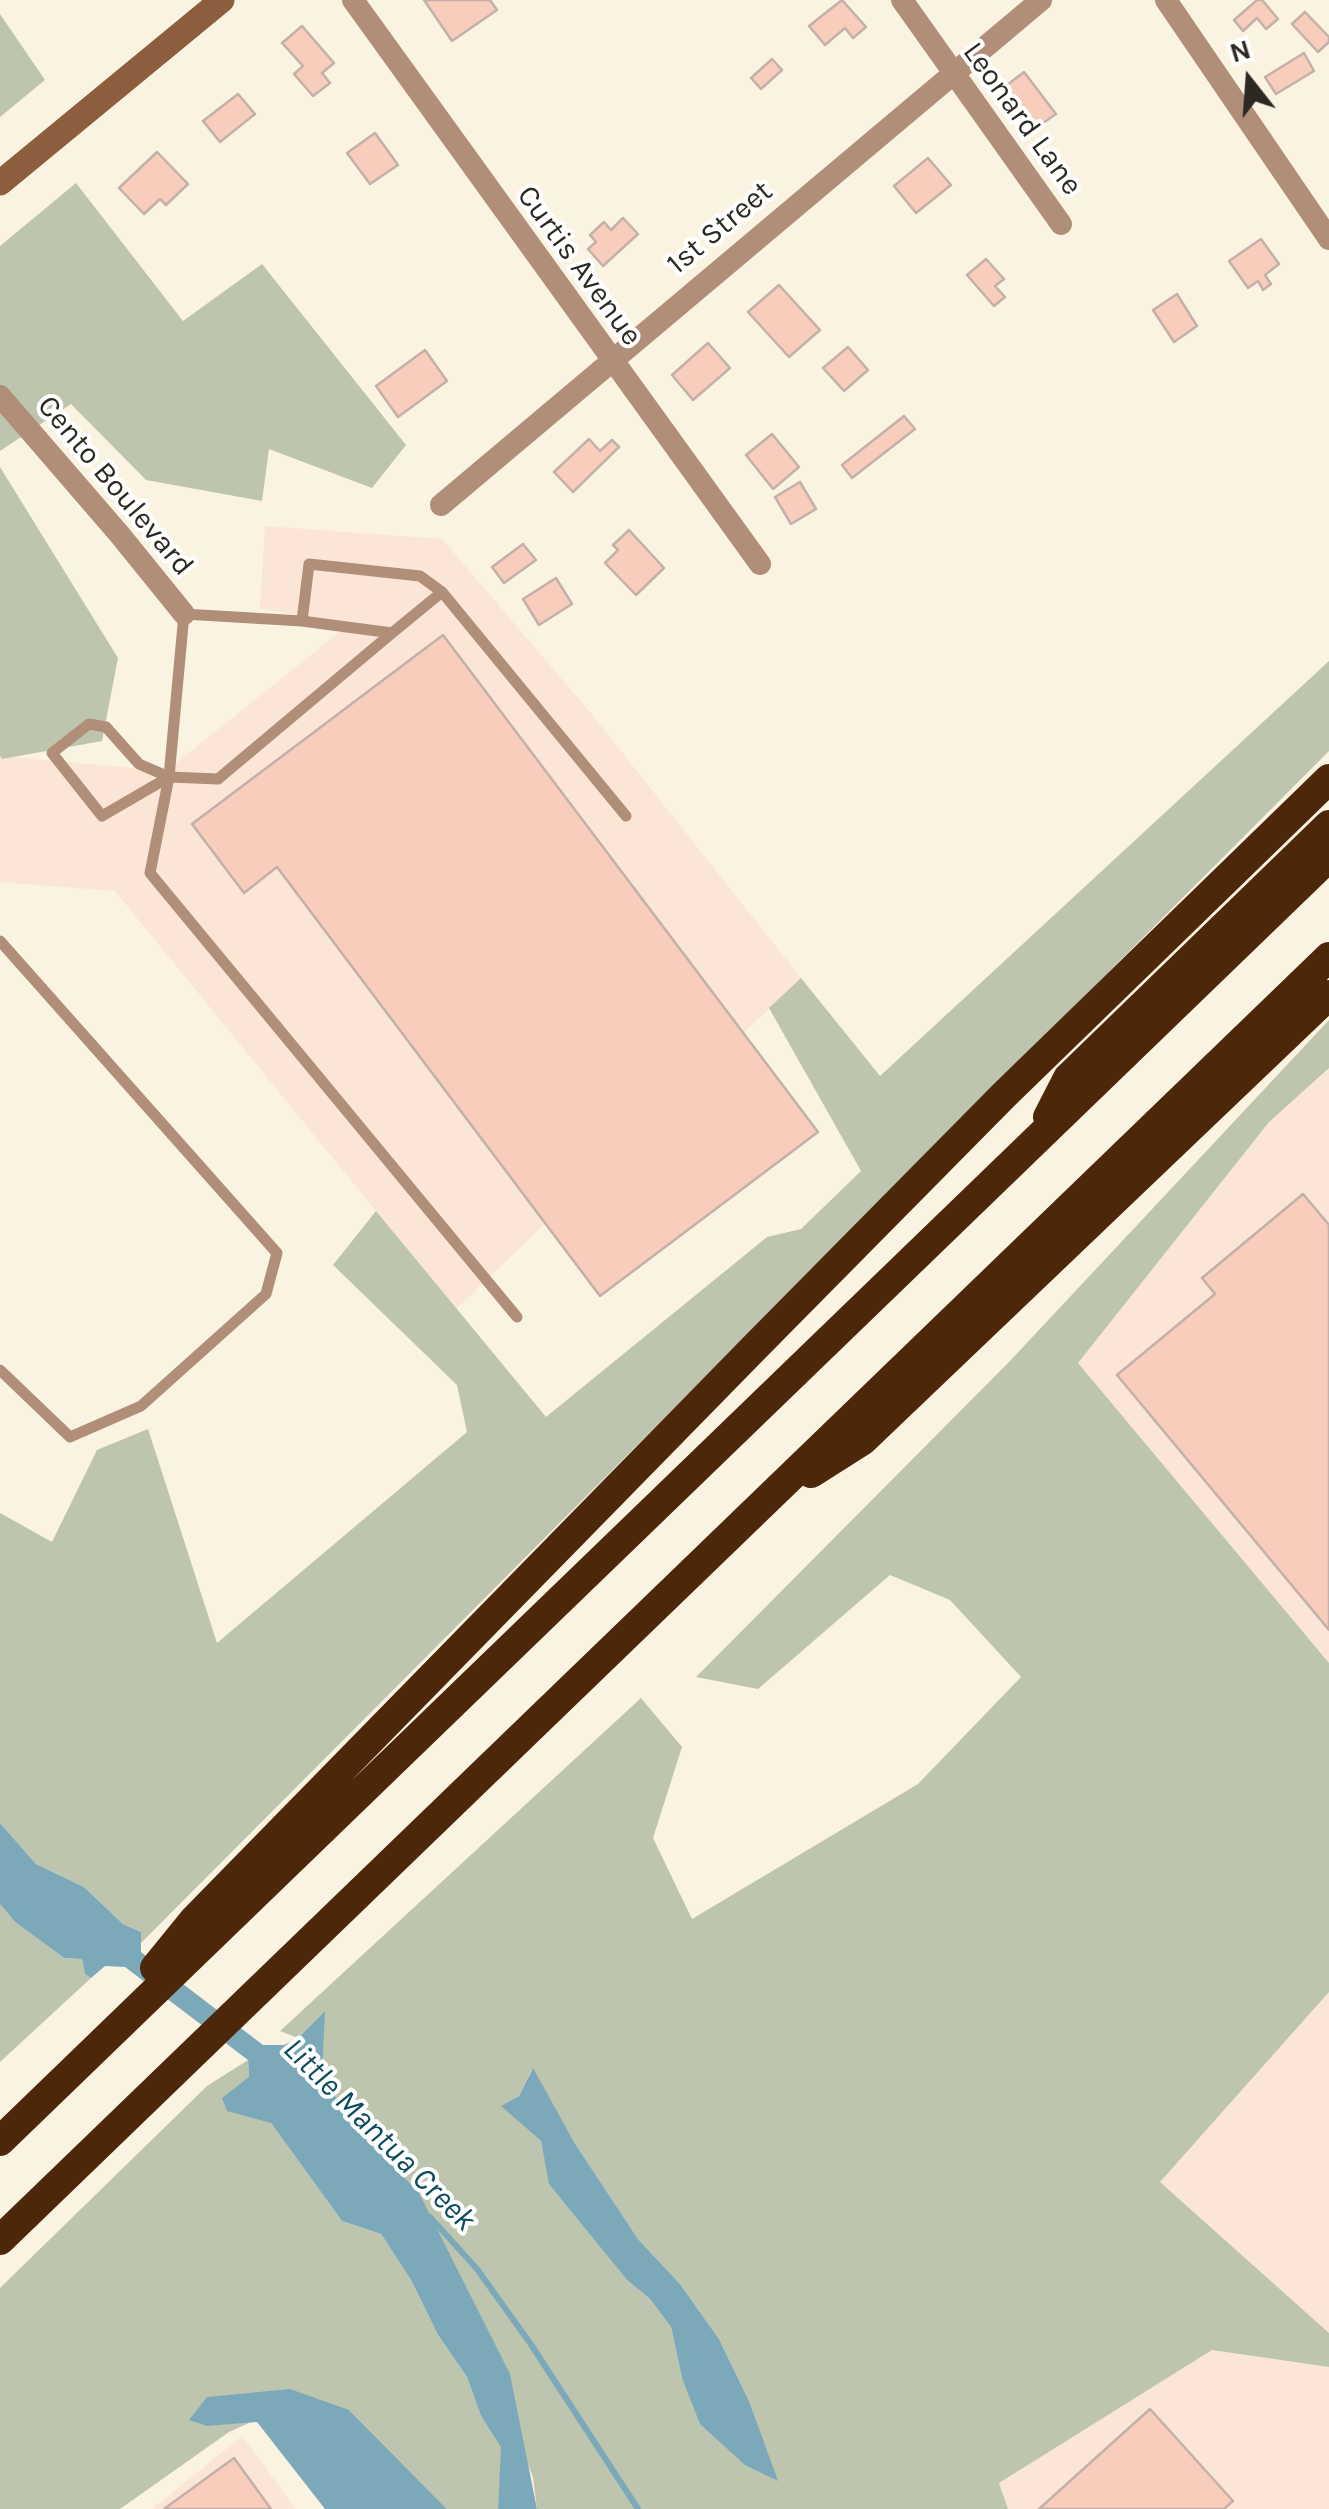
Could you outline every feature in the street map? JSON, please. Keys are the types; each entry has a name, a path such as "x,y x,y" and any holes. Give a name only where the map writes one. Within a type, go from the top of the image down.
{"highway":[{"path":"0,2141 72,2071 202,1929 1004,1095 1329,779"},
{"path":"1038,1138 1068,1078 1329,825"},
{"path":"202,1929 1038,1138 1329,857"},
{"path":"0,2240 1329,957"},
{"path":"754,1510 863,1440 1329,995"}],"main road":[{"path":"0,183 222,0"}],"street":[{"name":"Curtis Avenue","path":"353,0 609,360 760,564"},
{"name":"Leonard Lane","path":"902,0 1060,224"},
{"name":"1st Street","path":"440,504 1040,0"},
{"path":"1166,0 1329,239"},
{"name":"Cento Boulevard","path":"0,396 184,614"}],"lane":[{"path":"302,621 309,564 420,576 442,592 626,816"},
{"path":"168,777 102,816 52,752 90,724 106,728 139,764 168,777 218,779 442,592"},
{"path":"392,633 302,621 184,614 168,777 150,874 516,1317"},
{"path":"0,940 277,1253 266,1294 140,1406 70,1437 0,1370"}],"shaded area":[{"path":"265,526 442,539 590,712 801,978 456,1309 115,891 0,882 0,756 166,771 352,622 260,609"},
{"path":"1329,1068 1329,1663 1078,1363 1269,1121"},
{"path":"1329,1992 1329,2333 1160,2182"},
{"path":"1212,2350 1329,2367 1329,2509 1008,2509 999,2483"},
{"path":"242,2436 296,2509 152,2509"}],"green space":[{"path":"0,14 45,80 0,117"},
{"path":"76,183 183,321 262,264 406,445 372,488 269,449 262,501 146,480 71,404 0,451 0,246"},
{"path":"0,467 118,658 102,741 2,759 0,756"},
{"path":"1329,661 1329,751 139,1945 141,1932 123,1924 84,1887 36,1864 0,1823 0,1513 52,1542 97,1450 148,1429 217,1643 467,1432 457,1385 333,1265 376,1211 546,1417 767,1237 801,1229 861,1171 769,1008 801,978 880,1076"},
{"path":"1329,1020 1329,1068 1269,1122 1078,1363 1329,1663 1329,1992 1160,2182 1329,2333 1329,2367 1212,2350 999,2483 1008,2509 537,2509 533,2477 418,2191 353,2127 322,2073 323,2013 298,2038 280,2031 641,1698 682,1747 653,1838 692,1919 918,1784 1021,1677 950,1600 890,1575 758,1689 696,1677 1009,1362","holes":["532,2069 638,2239 680,2284 719,2339 749,2401 776,2480 682,2378 671,2327 650,2299 627,2280 550,2184 541,2141 502,2106 519,2096"]},
{"path":"0,1904 15,1922 64,1958 82,1959 85,1973 91,1978 0,2062"},
{"path":"248,2060 249,2077 271,2123 342,2221 381,2234 411,2280 438,2335 467,2377 481,2416 502,2447 498,2509 447,2509 349,2410 207,2426 251,2422 229,2432 120,2509 0,2509 0,2288 207,2086"}],"water":[{"path":"0,1823 36,1864 84,1887 123,1924 141,1932 141,1952 263,2045 284,2045 298,2038 325,2011 322,2073 353,2127 418,2191 510,2374 537,2509 498,2509 501,2447 481,2416 467,2377 438,2335 411,2280 381,2234 342,2221 271,2123 227,2111 222,2098 249,2077 248,2060 125,1967 105,1966 91,1978 85,1974 82,1959 64,1958 15,1922 0,1904"},
{"path":"533,2068 574,2142 638,2239 680,2284 719,2339 749,2401 778,2481 745,2465 700,2424 682,2378 671,2327 549,2184 541,2141 501,2106 519,2096"},
{"path":"290,2389 349,2410 447,2509 325,2509 257,2422 207,2426 189,2420 207,2397"}],"building":[{"path":"424,0 490,0 497,10 452,41"},
{"path":"842,0 866,27 853,38 845,28 825,45 809,26"},
{"path":"1262,0 1278,19 1266,29 1257,18 1243,31 1234,20"},
{"path":"1305,12 1329,37 1318,52 1292,24"},
{"path":"302,26 334,63 322,73 330,83 313,96 294,74 303,66 282,43"},
{"path":"1304,53 1314,71 1276,94 1265,77"},
{"path":"772,59 782,70 761,89 751,78"},
{"path":"1024,72 1056,114 1033,130 1002,89"},
{"path":"238,94 255,114 220,142 203,121"},
{"path":"375,133 398,165 370,184 347,153"},
{"path":"157,152 188,184 166,205 160,199 144,214 119,188"},
{"path":"928,158 951,185 916,213 894,186"},
{"path":"623,218 638,234 603,266 588,249 596,242 590,235 604,222 611,230"},
{"path":"1261,239 1279,264 1265,275 1271,284 1263,290 1258,281 1248,288 1229,261"},
{"path":"986,259 1004,279 995,286 1005,297 994,306 967,275"},
{"path":"779,285 820,330 789,357 748,312"},
{"path":"1177,294 1197,326 1174,342 1153,310"},
{"path":"708,343 730,368 693,400 672,375"},
{"path":"848,347 868,370 844,391 823,368"},
{"path":"425,350 447,381 398,417 376,386"},
{"path":"904,416 915,429 852,478 842,465"},
{"path":"772,434 799,467 773,489 746,455"},
{"path":"589,439 600,451 612,440 619,447 573,492 554,472"},
{"path":"800,482 816,509 791,524 775,497"},
{"path":"629,530 664,568 636,595 605,563 618,550 613,545"},
{"path":"523,544 536,560 504,583 492,567"},
{"path":"556,578 572,604 539,625 523,599"},
{"path":"443,635 818,1132 600,1296 277,867 244,893 192,824"},
{"path":"1303,1194 1329,1225 1329,1630 1117,1375 1215,1294 1202,1278"},
{"path":"1150,2409 1233,2501 1224,2509 1039,2509"},
{"path":"234,2458 271,2509 164,2509"}],"waterway":[{"name":"Little Mantua Creek","path":"430,2217 477,2269 530,2343 638,2509"}]}
